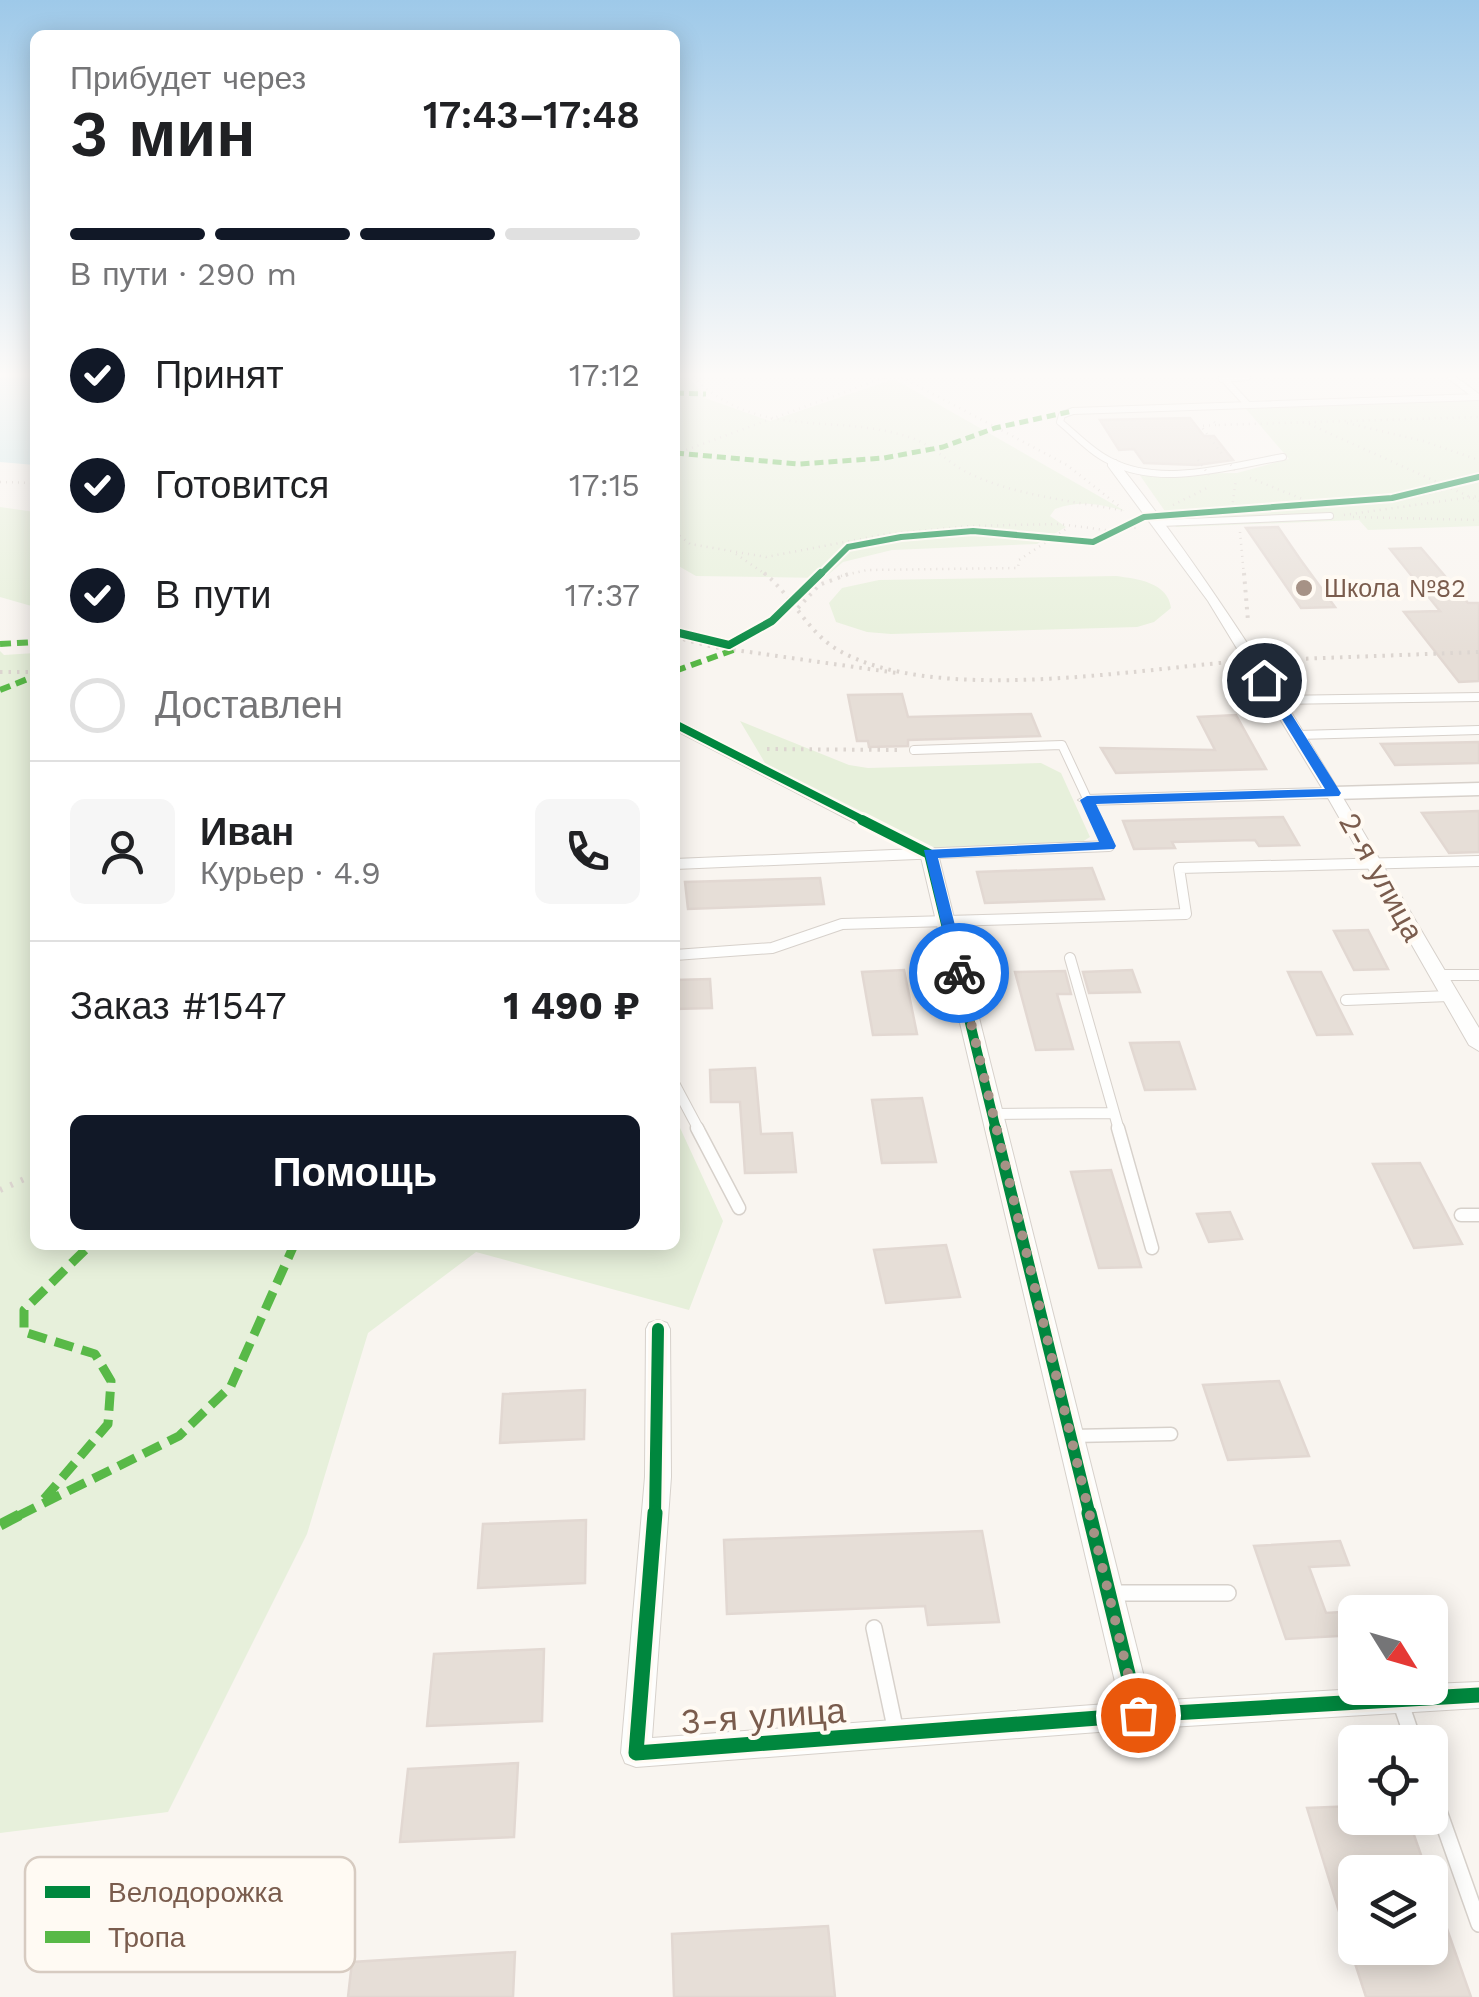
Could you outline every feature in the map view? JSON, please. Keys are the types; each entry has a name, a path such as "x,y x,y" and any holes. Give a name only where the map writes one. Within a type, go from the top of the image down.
{"street":[{"name":"2-я улица","path":"1118,470 1157,518 1252,660 1334,793 1479,1045"},
{"path":"680,727 929,854 1138,1715"},
{"path":"1087,800 1479,789"},
{"name":"3-я улица","path":"658,1328 658,1478 636,1753 1338,1702"},
{"name":"3-я улица","path":"1448,1696 1479,1694"}],"lane":[{"path":"1143,470 1178,470"},
{"path":"1157,518 1330,516"},
{"path":"1276,700 1479,696"},
{"path":"1298,735 1479,730"},
{"path":"680,864 1108,846 1062,746 914,750"},
{"path":"680,955 772,948 842,924 1186,914 1179,868 1479,861"},
{"path":"1070,958 1152,1248"},
{"path":"1437,975 1479,975"},
{"path":"1346,1000 1449,996"},
{"path":"680,1096 739,1208"},
{"path":"992,1114 1114,1112"},
{"path":"1462,1215 1479,1215"},
{"path":"1070,1436 1171,1434"},
{"path":"1108,1593 1228,1593"},
{"path":"874,1628 896,1734"},
{"path":"1447,1835 1479,1924"}],"path":[{"path":"964,470 1157,518 1237,473"},
{"path":"1075,470 1126,511"},
{"path":"1205,470 1209,475"},
{"path":"1235,470 1322,506"},
{"path":"1411,470 1472,498"},
{"path":"1237,473 1236,515 1252,660"},
{"path":"1282,507 1322,506 1450,488 1479,478"},
{"path":"0,482 30,483"},
{"path":"1330,516 1479,498"},
{"path":"1214,512 1236,515 1249,509"},
{"path":"1093,542 1144,517 1194,514"},
{"path":"1330,516 1479,520"},
{"path":"680,536 690,544 766,557 886,534 970,526 1071,525 1112,532"},
{"path":"782,611 824,580 842,574 867,570 1018,568 1019,560 1071,525"},
{"path":"834,560 848,547 900,536 973,531 1078,542"},
{"path":"735,554 776,582 836,649 868,664 915,674"},
{"path":"795,604 820,574"},
{"path":"680,635 817,663 915,674 1050,674 1252,660 1479,652"},
{"path":"680,635 730,645 744,637"},
{"path":"0,672 30,672"},
{"path":"758,745 774,752 914,750"},
{"path":"0,1190 30,1176"}],"green space":[{"path":"680,470 1054,470 1125,511 1090,504 1064,506 1050,516 1066,527 1037,544 892,550 843,562 824,578 696,576 680,567"},
{"path":"1479,470 1479,526 1368,530 1359,520 1176,527 1139,474"},
{"path":"0,507 30,511 30,606 0,597"},
{"path":"1116,576 1158,587 1169,599 1171,608 1154,622 1137,627 891,634 867,632 836,622 829,603 842,588 879,580"},
{"path":"0,651 4,655 30,653 30,1250 680,1250 680,1128 723,1221 689,1310 476,1252 368,1333 307,1534 168,1812 0,1833"},
{"path":"740,721 849,765 868,768 1041,763 1061,773 1090,837 1082,842 934,848 765,763"}],"building":[{"path":"1278,527 1335,607 1301,608 1246,528"},
{"path":"1421,548 1468,603 1479,603 1479,681 1459,682 1404,612 1440,611 1390,549"},
{"path":"902,694 908,717 1031,714 1040,736 908,740 908,746 869,747 868,741 857,741 848,695"},
{"path":"1236,715 1266,769 1116,773 1101,748 1215,750 1198,717"},
{"path":"1479,742 1479,763 1395,765 1381,744"},
{"path":"1479,811 1479,852 1449,853 1422,813"},
{"path":"1283,817 1299,845 1259,846 1255,840 1172,842 1175,848 1134,849 1123,821"},
{"path":"1092,868 1104,899 985,903 977,872"},
{"path":"820,878 824,904 688,909 685,882"},
{"path":"1368,930 1388,969 1354,970 1334,931"},
{"path":"904,970 917,1034 873,1035 862,972"},
{"path":"1132,970 1140,992 1089,993 1083,972"},
{"path":"1065,971 1071,994 1057,994 1073,1049 1036,1050 1015,972"},
{"path":"1288,972 1321,972 1352,1034 1317,1035"},
{"path":"710,979 712,1008 680,1009 680,980"},
{"path":"1179,1042 1195,1089 1145,1090 1130,1043"},
{"path":"755,1068 761,1134 792,1133 796,1172 745,1173 740,1102 711,1102 710,1070"},
{"path":"922,1098 936,1162 882,1163 872,1100"},
{"path":"1420,1163 1462,1244 1414,1248 1373,1164"},
{"path":"1111,1170 1141,1267 1099,1268 1071,1172"},
{"path":"1230,1212 1242,1239 1209,1242 1197,1214"},
{"path":"946,1245 960,1297 886,1303 874,1250"},
{"path":"1279,1381 1309,1456 1228,1460 1203,1385"},
{"path":"585,1390 584,1439 500,1443 503,1394"},
{"path":"586,1520 585,1583 478,1588 483,1524"},
{"path":"982,1531 999,1622 928,1625 925,1606 727,1614 724,1540"},
{"path":"1340,1541 1349,1565 1309,1567 1326,1613 1338,1612 1338,1636 1286,1639 1254,1546"},
{"path":"544,1649 542,1721 427,1726 434,1654"},
{"path":"518,1763 514,1837 400,1842 408,1769"},
{"path":"1338,1807 1338,1835 1414,1835 1421,1855 1338,1855 1338,1908 1307,1808"},
{"path":"828,1926 835,1997 674,1997 672,1934"},
{"path":"1448,1932 1471,1997 1366,1997 1356,1965 1448,1965"},
{"path":"515,1952 513,1997 348,1997 355,1962"}],"marked path":[{"path":"0,644 30,642"},
{"path":"680,669 736,649"},
{"path":"0,690 30,678"},
{"path":"44,1499 108,1424 111,1381 95,1354 24,1332 24,1310 85,1250"},
{"path":"0,1525 179,1436 231,1386 292,1250"}],"cycle path":[{"path":"680,633 729,645 772,621 848,547 901,537 973,531 1093,542 1144,517 1392,498 1479,477"},
{"path":"680,727 929,854 1138,1715"},
{"path":"658,1329 658,1477 636,1753 1138,1715 1479,1695"}],"way so far":[{"path":"959,973 1138,1715"}],"place":[{"name":"Школа №82","path":"1304,588"}],"route":[{"path":"959,973 929,854 1108,846 1087,800 1334,793 1264,680"}]}
